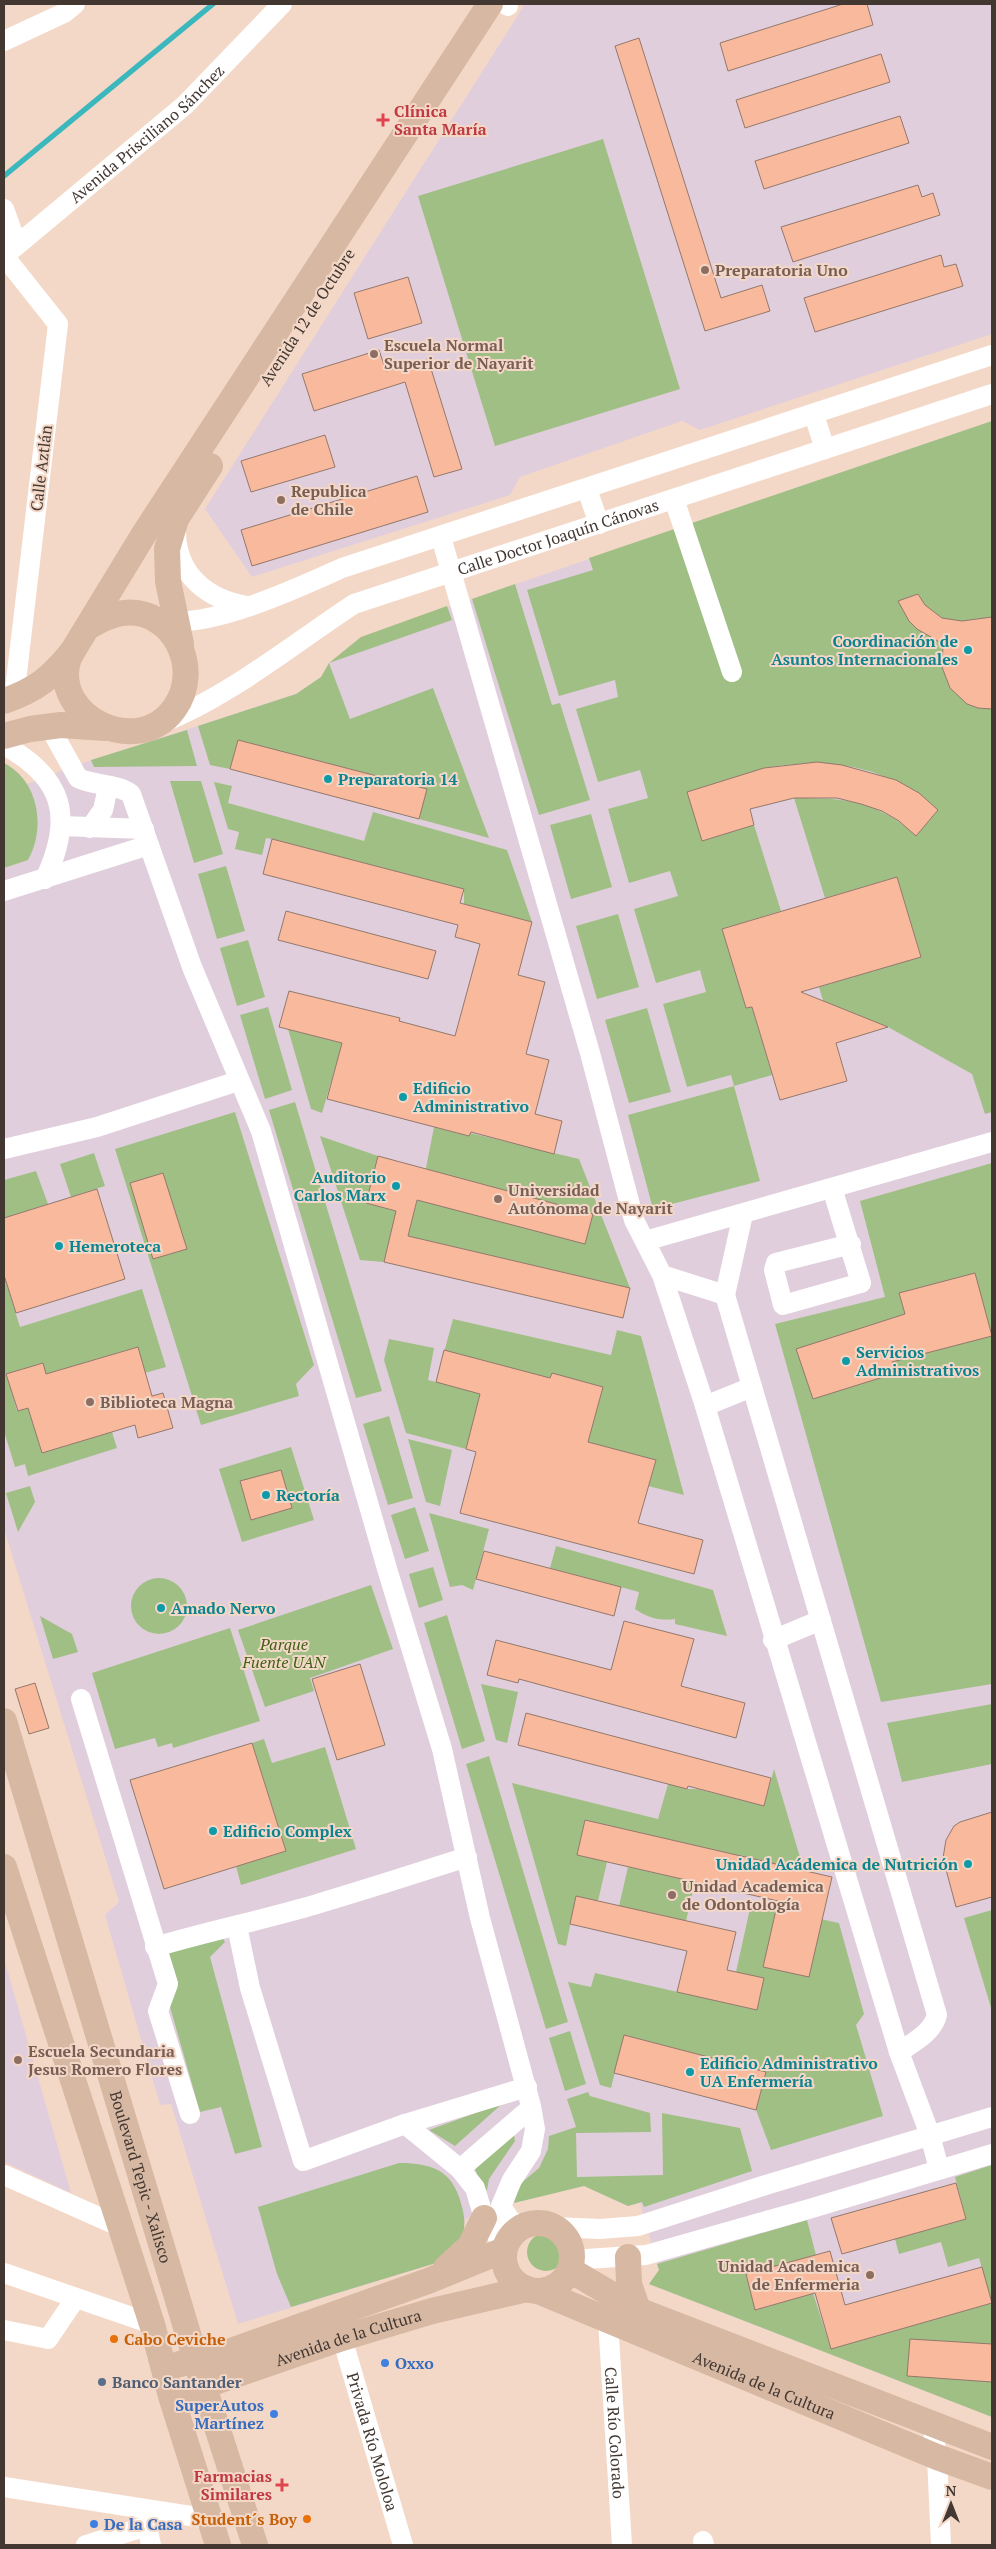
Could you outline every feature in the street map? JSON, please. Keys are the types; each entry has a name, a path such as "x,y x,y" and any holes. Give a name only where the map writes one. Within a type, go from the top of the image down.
{"main road":[{"name":"Avenida 12 de Octubre","path":"4,736 49,726 105,728 125,732 146,729 161,721 174,710 182,696 186,680 186,663 178,622 171,602 166,566 167,549 176,519 503,4"},
{"name":"Avenida 12 de Octubre","path":"105,728 87,717 74,701 68,682 68,661 150,525 503,4"},
{"name":"Avenida 12 de Octubre","path":"9,699 31,690 52,677 82,637 105,617 124,613 144,616 166,627 182,648"},
{"name":"Boulevard Tepic - Xalisco","path":"4,1721 204,2387 255,2545"},
{"name":"Boulevard Tepic - Xalisco","path":"4,1867 152,2324 171,2396 218,2545"},
{"path":"428,2281 470,2246 484,2218"},
{"path":"522,2226 543,2223 554,2226 568,2240 571,2265"},
{"name":"Avenida de la Cultura","path":"522,2226 515,2232 505,2249 504,2260 511,2278 532,2290 936,2457 992,2478"},
{"name":"Avenida de la Cultura","path":"164,2369 225,2353 428,2281 505,2249"},
{"path":"628,2257 629,2284 638,2310"},
{"name":"Avenida de la Cultura","path":"171,2396 204,2387 342,2338 432,2311 532,2290 551,2289 562,2282 571,2265 638,2310 992,2446"},
{"path":"210,2519 234,2527 240,2545"}],"street":[{"path":"4,42 64,13 75,4"},
{"name":"Avenida Prisciliano Sánchez","path":"8,252 184,105 282,4"},
{"name":"Calle Aztlán","path":"4,209 8,252 58,324 9,699"},
{"path":"144,616 178,622 216,615 276,598 342,568 814,415 992,355"},
{"name":"Calle Doctor Joaquín Cánovas","path":"146,729 179,716 254,674 293,644 354,604 992,394"},
{"path":"814,415 825,449"},
{"path":"588,489 598,524"},
{"path":"674,499 732,672"},
{"path":"176,519 176,545 186,571 193,582 221,598 247,606"},
{"path":"441,537 590,1053 634,1220 662,1275 705,1406 773,1640 899,2052 930,2135 939,2169"},
{"path":"49,726 78,778 108,787 124,789 131,794 192,967 238,1081 261,1131 382,1553 442,1750 480,1918 526,2087 535,2129 531,2151 512,2180 501,2206 510,2220 522,2226"},
{"path":"4,745 26,757 42,771 54,791 61,826 54,861 45,879"},
{"path":"90,828 103,810 108,787"},
{"path":"61,826 90,828 147,837"},
{"path":"4,891 45,879 147,837"},
{"path":"4,1149 97,1127 238,1081"},
{"path":"645,1241 992,1142"},
{"path":"832,1188 851,1244"},
{"path":"744,1214 725,1295 937,2015 934,2024 920,2038 899,2052"},
{"path":"662,1275 725,1295"},
{"path":"705,1406 752,1387"},
{"path":"773,1640 821,1620"},
{"path":"81,1699 155,1947 168,1984 158,2011 190,2114"},
{"path":"155,1947 216,1929 237,1926 467,1857"},
{"path":"237,1926 250,1988 302,2161 406,2124 526,2087"},
{"path":"460,2169 531,2108"},
{"path":"554,2226 600,2230 638,2226 992,2117"},
{"path":"406,2124 460,2169 475,2188 484,2218 505,2249"},
{"path":"571,2265 646,2255 809,2210 992,2154"},
{"path":"4,2175 121,2227"},
{"path":"4,2272 75,2299 152,2324"},
{"path":"4,2330 48,2338 75,2299"},
{"name":"Calle Río Colorado","path":"608,2321 622,2545"},
{"name":"Privada Río Mololoa","path":"342,2338 403,2545"},
{"path":"932,2423 941,2545"},
{"path":"4,2487 210,2519"},
{"path":"86,2545 149,2536 169,2513"}],"shaded area":[{"name":"Preparatoria Uno","path":"525,4 992,4 992,334 700,430 682,421 520,477 510,495 252,577 205,509"},
{"name":"Universidad Autónoma de Nayarit","path":"992,421 992,2417 649,2284 659,2270 640,2203 628,2206 584,2186 501,2206 465,2219 462,2241 446,2260 238,2324 171,2104 160,2105 105,1915 119,1902 4,1529 4,868 28,860 36,807 27,784 83,763 296,694 321,677 329,663 361,637"},
{"name":"Escuela Secundaria Jesus Romero Flores","path":"4,1958 71,2193 4,2162"}],"green space":[{"path":"603,139 680,389 495,446 418,196"},
{"path":"992,421 992,1112 985,1114 972,1074 888,1027 833,1005 825,1007 819,987 921,956 897,877 825,898 794,798 845,800 859,803 887,814 916,835 938,810 898,783 878,774 857,768 835,765 812,764 764,768 702,841 754,825 781,911 722,929 746,1008 752,1007 772,1075 734,1086 731,1075 687,1087 663,1004 706,992 700,970 656,983 634,909 678,896 670,871 629,883 608,809 648,798 640,770 598,782 576,709 618,697 615,680 559,696 527,590 593,570 589,558"},
{"path":"515,584 552,705 560,703 590,800 539,815 472,599"},
{"path":"447,606 452,620 329,663 361,637"},
{"path":"329,663 350,719 433,688 489,838 419,819 426,789 238,740 230,769 210,765 198,726 296,694 321,677"},
{"path":"187,730 197,766 94,767 91,760"},
{"path":"4,763 16,771 25,781 32,793 38,820 34,847 28,860 4,868"},
{"path":"170,781 201,781 223,854 194,863"},
{"path":"214,782 232,786 228,803 364,841 373,812 507,850 532,922 464,904 464,889 272,839 266,838 262,855 235,849 239,832 228,829"},
{"path":"591,814 612,887 571,899 550,825"},
{"path":"226,866 245,931 217,939 198,874"},
{"path":"618,914 639,987 597,999 576,926"},
{"path":"248,940 265,997 237,1006 220,948"},
{"path":"268,1007 292,1090 265,1099 240,1015"},
{"path":"647,1008 671,1092 629,1103 605,1020"},
{"path":"288,1029 345,1044 409,1076 338,1058 322,1113 311,1109"},
{"path":"734,1086 760,1181 653,1209 628,1115"},
{"path":"295,1102 382,1391 356,1398 269,1110"},
{"path":"235,1112 314,1365 296,1384 299,1396 201,1425 115,1149"},
{"path":"434,1127 469,1136 470,1133 579,1159 630,1288 391,1232 384,1262 360,1260 320,1136 378,1156 366,1203 413,1216 426,1168"},
{"path":"94,1153 105,1186 71,1197 60,1164"},
{"path":"992,1163 992,1684 881,1702 775,1324 885,1297 860,1201"},
{"path":"36,1171 48,1204 4,1218 4,1180"},
{"path":"4,1275 20,1327 142,1289 166,1367 145,1373 137,1347 46,1374 43,1363 7,1374 17,1411 28,1408 42,1453 112,1432 117,1448 28,1476 25,1464 15,1467 4,1431"},
{"path":"453,1319 611,1355 617,1330 641,1336 684,1495 648,1486 655,1460 474,1417 466,1449 406,1433 384,1360 389,1339 434,1348 428,1380 436,1382"},
{"path":"389,1416 413,1498 388,1505 363,1424"},
{"path":"408,1439 452,1450 440,1506 426,1502"},
{"path":"291,1447 314,1520 242,1542 219,1469"},
{"path":"30,1486 35,1502 18,1532 6,1493"},
{"path":"415,1507 429,1551 405,1559 391,1515"},
{"path":"429,1513 489,1529 473,1590 462,1585 450,1587"},
{"path":"556,1546 713,1590 727,1636 675,1624 675,1619 664,1620 649,1617 635,1609 639,1592 550,1568"},
{"path":"433,1567 443,1600 419,1608 409,1574"},
{"path":"159,1578 170,1580 179,1586 185,1595 187,1606 185,1617 179,1626 170,1632 159,1634 148,1632 139,1626 133,1617 131,1606 133,1595 139,1586 148,1580"},
{"name":"Parque Fuente UAN","path":"371,1585 393,1649 310,1678 314,1691 265,1707 238,1630"},
{"path":"447,1615 485,1741 462,1749 424,1623"},
{"path":"40,1616 72,1634 78,1652 53,1659"},
{"path":"230,1628 260,1721 173,1748 172,1743 158,1747 155,1738 115,1749 92,1673"},
{"path":"481,1684 518,1692 507,1743 496,1740"},
{"path":"992,1704 992,1764 902,1782 887,1723"},
{"path":"264,1739 272,1763 325,1747 356,1849 241,1885 236,1866 286,1850 252,1743"},
{"path":"489,1756 568,2022 546,2029 466,1764"},
{"path":"774,1769 804,1871 585,1820 577,1855 607,1862 598,1901 576,1896 566,1946 558,1944 512,1783 658,1819 668,1784 687,1789 697,1789 764,1806"},
{"path":"628,1867 695,1882 686,1921 619,1906"},
{"path":"751,1904 839,1923 864,2014 856,2025 883,2116 771,2150 756,2110 766,2072 624,2035 611,2088 600,2085 568,1982 591,1987 595,1973 756,2010 736,1972"},
{"path":"992,1910 992,2011 964,1918"},
{"path":"222,1937 225,1942 210,1957 262,2147 235,2154 221,2107 200,2112 170,2007 178,1983 167,1948"},
{"path":"570,2031 586,2084 565,2091 549,2038"},
{"path":"588,2092 590,2096 650,2113 651,2132 576,2133 577,2177 663,2175 662,2113 740,2128 752,2171 644,2207 642,2202 628,2206 584,2186 514,2203 520,2184 539,2168 548,2149 549,2136 576,2127 567,2099"},
{"path":"503,2103 455,2146 429,2130"},
{"path":"514,2135 515,2141 489,2179 487,2190 482,2191 474,2165"},
{"path":"399,2163 424,2165 434,2168 449,2179 460,2198 464,2215 464,2231 461,2242 446,2260 291,2307 277,2274 258,2207"},
{"path":"992,2165 992,2303 979,2258 948,2267 941,2242 899,2254 895,2239 966,2219 955,2177"},
{"path":"807,2220 816,2255 746,2275 756,2310 813,2293 831,2349 992,2303 992,2417 649,2284 659,2270 657,2264"},
{"path":"546,2233 560,2238 565,2252 560,2266 546,2271 532,2266 527,2252 532,2238"}],"building":[{"path":"843,4 867,4 873,25 728,71 720,43"},
{"path":"639,38 721,298 762,285 770,311 705,331 615,46"},
{"path":"881,54 890,82 745,128 736,100"},
{"path":"900,116 909,143 764,189 755,161"},
{"path":"918,185 922,197 933,193 940,215 793,262 781,227"},
{"path":"941,255 944,267 956,264 963,286 815,332 804,298"},
{"path":"408,277 422,323 368,339 354,293"},
{"path":"379,350 386,371 428,359 462,469 434,477 405,382 314,411 302,374"},
{"path":"325,435 335,467 251,492 241,461"},
{"path":"417,476 428,512 252,566 241,530"},
{"name":"Coordinación de Asuntos Internacionales","path":"918,594 925,605 942,618 962,621 992,617 992,709 978,708 967,704 950,688 942,667 943,644 917,629 909,621 898,601"},
{"name":"Preparatoria 14","path":"238,740 427,789 419,819 230,769"},
{"path":"817,762 842,765 896,780 919,793 938,810 916,836 899,821 882,811 861,804 837,798 794,798 750,809 754,825 702,841 687,792 764,768"},
{"path":"272,839 464,889 460,903 532,922 518,975 545,982 526,1054 549,1060 535,1114 562,1121 554,1154 471,1132 469,1136 327,1099 342,1043 279,1027 289,991 400,1018 399,1021 455,1036 480,944 455,937 458,925 263,874"},
{"path":"897,877 921,957 801,992 888,1027 836,1043 847,1081 780,1100 752,1007 746,1008 722,929"},
{"path":"286,911 436,951 428,979 278,940"},
{"path":"378,1156 593,1214 585,1244 417,1200 408,1236 630,1288 623,1318 384,1262 396,1211 366,1203"},
{"path":"163,1173 187,1249 153,1259 130,1183"},
{"name":"Hemeroteca","path":"97,1189 125,1279 16,1313 4,1275 4,1218"},
{"path":"975,1273 992,1336 892,1362 896,1373 813,1399 796,1349 905,1314 899,1293"},
{"name":"Biblioteca Magna","path":"138,1347 152,1396 163,1393 173,1428 138,1438 135,1425 42,1453 28,1408 18,1411 6,1374 43,1363 46,1374"},
{"path":"444,1350 550,1378 552,1373 603,1387 588,1442 656,1460 638,1523 703,1540 694,1574 460,1513 476,1452 466,1449 480,1394 436,1382"},
{"name":"Rectoría","path":"281,1470 292,1508 251,1520 240,1481"},
{"path":"484,1551 621,1587 614,1616 476,1579"},
{"path":"624,1621 694,1639 681,1686 745,1703 736,1738 519,1679 518,1683 487,1675 496,1640 611,1670"},
{"path":"360,1664 385,1745 337,1760 312,1679"},
{"path":"35,1683 49,1728 29,1734 15,1689"},
{"path":"526,1713 771,1778 764,1806 688,1786 687,1789 518,1745"},
{"name":"Edificio Complex","path":"252,1743 286,1851 164,1889 130,1780"},
{"name":"Unidad Acádemica de Nutrición","path":"992,1812 992,1897 956,1907 943,1858 946,1840 954,1826 960,1822"},
{"path":"585,1820 832,1877 809,1977 763,1967 778,1901 577,1855"},
{"path":"576,1896 736,1932 727,1970 764,1978 757,2010 677,1992 687,1951 570,1924"},
{"name":"Edificio Administrativo UA Enfermería","path":"624,2035 766,2072 756,2110 614,2073"},
{"path":"956,2183 966,2219 842,2254 831,2218"},
{"path":"830,2251 845,2305 982,2267 992,2303 831,2349 815,2293 755,2310 746,2274"},
{"path":"910,2339 992,2344 992,2382 907,2376"}],"waterway":[{"path":"4,176 213,4"}],"place":[{"name":"Clínica Santa María","path":"383,120"},
{"name":"Preparatoria Uno","path":"705,270"},
{"name":"Escuela Normal Superior de Nayarit","path":"374,354"},
{"name":"Republica de Chile","path":"281,500"},
{"name":"Coordinación de Asuntos Internacionales","path":"968,650"},
{"name":"Preparatoria 14","path":"328,779"},
{"name":"Edificio Administrativo","path":"403,1097"},
{"name":"Auditorio Carlos Marx","path":"396,1186"},
{"name":"Universidad Autónoma de Nayarit","path":"498,1199"},
{"name":"Hemeroteca","path":"59,1246"},
{"name":"Servicios Administrativos","path":"846,1361"},
{"name":"Biblioteca Magna","path":"90,1402"},
{"name":"Rectoría","path":"266,1495"},
{"name":"Amado Nervo","path":"161,1608"},
{"name":"Edificio Complex","path":"213,1831"},
{"name":"Unidad Acádemica de Nutrición","path":"968,1864"},
{"name":"Unidad Academica de Odontología","path":"672,1895"},
{"name":"Escuela Secundaria Jesus Romero Flores","path":"18,2060"},
{"name":"Edificio Administrativo UA Enfermería","path":"690,2072"},
{"name":"Unidad Academica de Enfermeria","path":"870,2275"},
{"name":"Cabo Ceviche","path":"114,2339"},
{"name":"Oxxo","path":"385,2363"},
{"name":"Banco Santander","path":"102,2382"},
{"name":"SuperAutos Martínez","path":"274,2414"},
{"name":"Farmacias Similares","path":"282,2485"},
{"name":"Student´s Boy","path":"307,2519"},
{"name":"De la Casa","path":"94,2524"}]}
